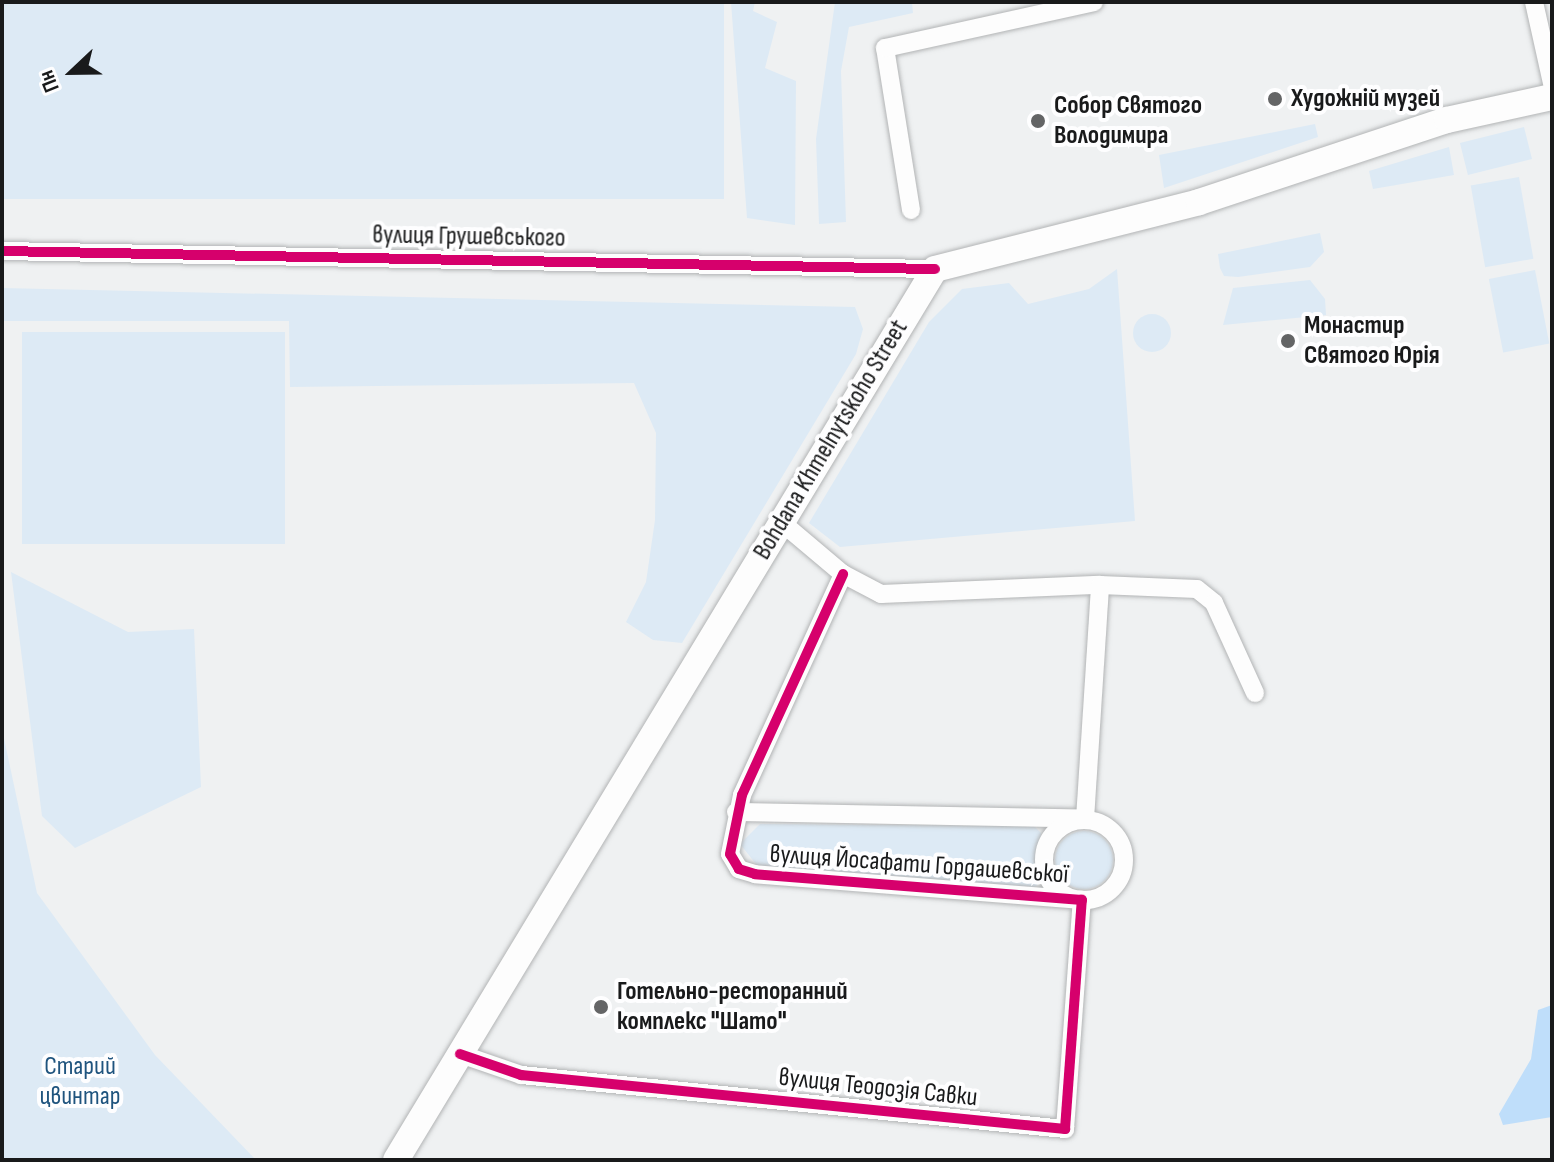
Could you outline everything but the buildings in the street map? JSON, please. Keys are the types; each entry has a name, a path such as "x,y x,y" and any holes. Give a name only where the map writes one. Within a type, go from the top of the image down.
{"main road":[{"path":"935,269 1199,202 1447,120 1552,97"},
{"name":"Bohdana Khmelnytskoho Street","path":"396,1160 634,772 780,521 935,269"}],"street":[{"path":"911,210 885,48 1094,2"},
{"path":"1534,2 1552,83"},
{"name":"вулиця Грушевського","path":"2,251 935,269"},
{"path":"780,521 843,574 881,594 1100,585 1197,589 1214,603 1255,693"},
{"name":"вулиця Йосафати Гордашевської","path":"736,812 1085,819 1115,835 1123,857 1108,892 1082,900 755,874 739,869 730,854 736,812 843,574"},
{"path":"1085,819 1100,585"},
{"name":"вулиця Йосафати Гордашевської","path":"1082,900 1054,887 1043,858 1056,830 1085,819"},
{"name":"вулиця Теодозія Савки","path":"460,1054 521,1075 1065,1129 1082,900"}],"green space":[{"path":"2,2 724,2 724,199 2,199"},
{"path":"731,2 755,2 753,11 777,22 765,68 796,81 795,225 747,218"},
{"path":"835,2 912,2 913,13 849,27 841,71 846,222 819,224 816,139"},
{"path":"1315,124 1318,137 1164,188 1159,155"},
{"path":"1524,127 1532,159 1468,175 1460,143"},
{"path":"1449,147 1454,175 1373,189 1369,171"},
{"path":"1519,177 1533,259 1485,267 1471,186"},
{"path":"1320,233 1324,252 1310,267 1238,277 1224,276 1220,268 1218,254"},
{"path":"1117,269 1135,521 840,547 809,523 929,322 962,289 1009,283 1028,304 1089,289"},
{"path":"1535,270 1549,344 1503,353 1489,279"},
{"path":"1310,280 1325,299 1326,315 1223,325 1233,288"},
{"path":"2,288 855,307 863,329 856,354 682,643 653,640 626,622 646,582 655,520 656,433 634,383 290,387 289,321 2,321"},
{"path":"1152,314 1166,319 1171,333 1166,347 1152,352 1138,347 1133,333 1138,319"},
{"path":"22,332 285,332 285,544 22,544"},
{"path":"11,572 128,632 194,629 201,787 75,848 42,816"},
{"name":"Старий цвинтар","path":"2,729 37,893 155,1055 256,1160 2,1160"},
{"path":"760,824 1034,826 1041,833 1040,882 1032,890 760,869 740,844"},
{"path":"1084,831 1104,840 1113,860 1104,880 1084,889 1064,880 1055,860 1064,840"}],"water":[{"path":"1552,1005 1552,1117 1503,1125 1499,1114 1531,1059 1538,1010"}],"cycle path":[{"path":"2,251 935,269"},
{"path":"460,1054 521,1075 1065,1129 1082,900 755,874 739,869 730,854 742,795 843,574"}],"place":[{"name":"Художній музей","path":"1275,99"},
{"name":"Собор Святого Володимира","path":"1038,121"},
{"name":"Монастир Святого Юрія","path":"1288,341"},
{"name":"Готельно-ресторанний комплекс \"Шато\"","path":"601,1007"}]}
